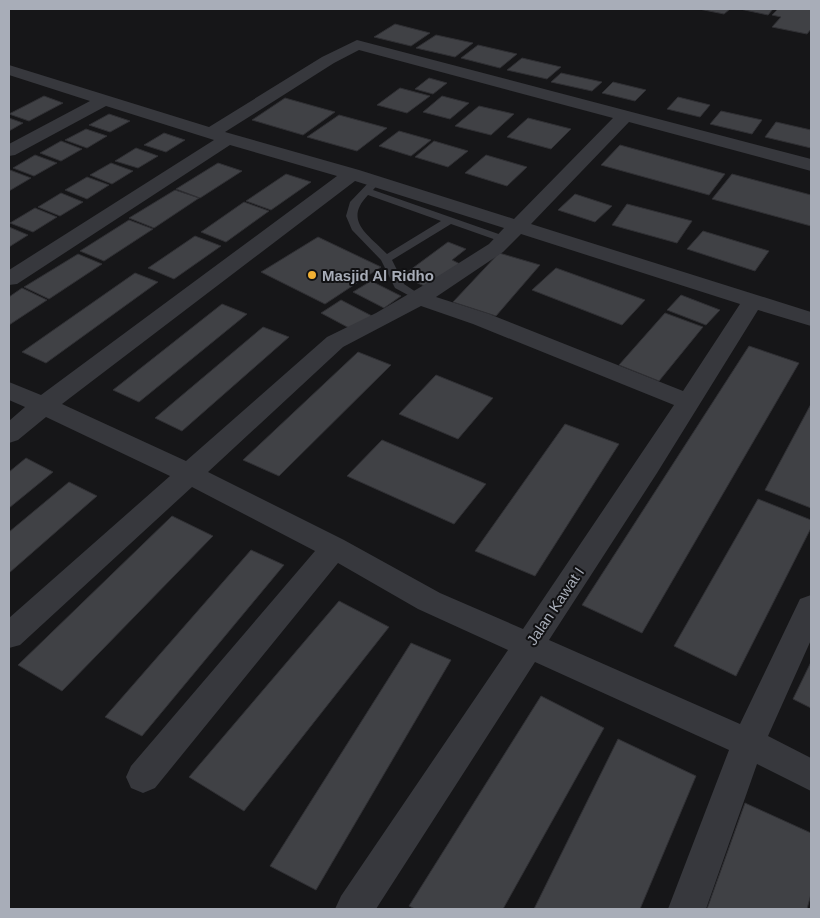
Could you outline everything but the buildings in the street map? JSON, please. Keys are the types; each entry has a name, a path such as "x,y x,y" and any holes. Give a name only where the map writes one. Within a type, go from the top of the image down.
{"street":[{"path":"9,279 344,50 486,83 622,120 811,176"},
{"path":"9,70 220,136 352,174 371,186 512,234 753,300 811,319"},
{"path":"9,151 104,100"},
{"path":"622,120 811,165"},
{"path":"9,636 335,342 419,298 462,271 512,234 622,120"},
{"path":"9,434 352,174"},
{"path":"419,298 490,323 689,402"},
{"name":"Jalan Kawat I","path":"354,909 689,402 753,300"},
{"path":"9,390 188,473 334,548 429,601 748,743 811,775"},
{"path":"143,777 334,548"},
{"path":"687,909 748,743 811,607"}],"lane":[{"path":"419,298 400,286 386,259 356,228 351,216 354,204 371,186 448,221 512,234"},
{"path":"386,259 448,221"}],"place":[{"name":"Masjid Al Ridho","path":"312,275"}]}
